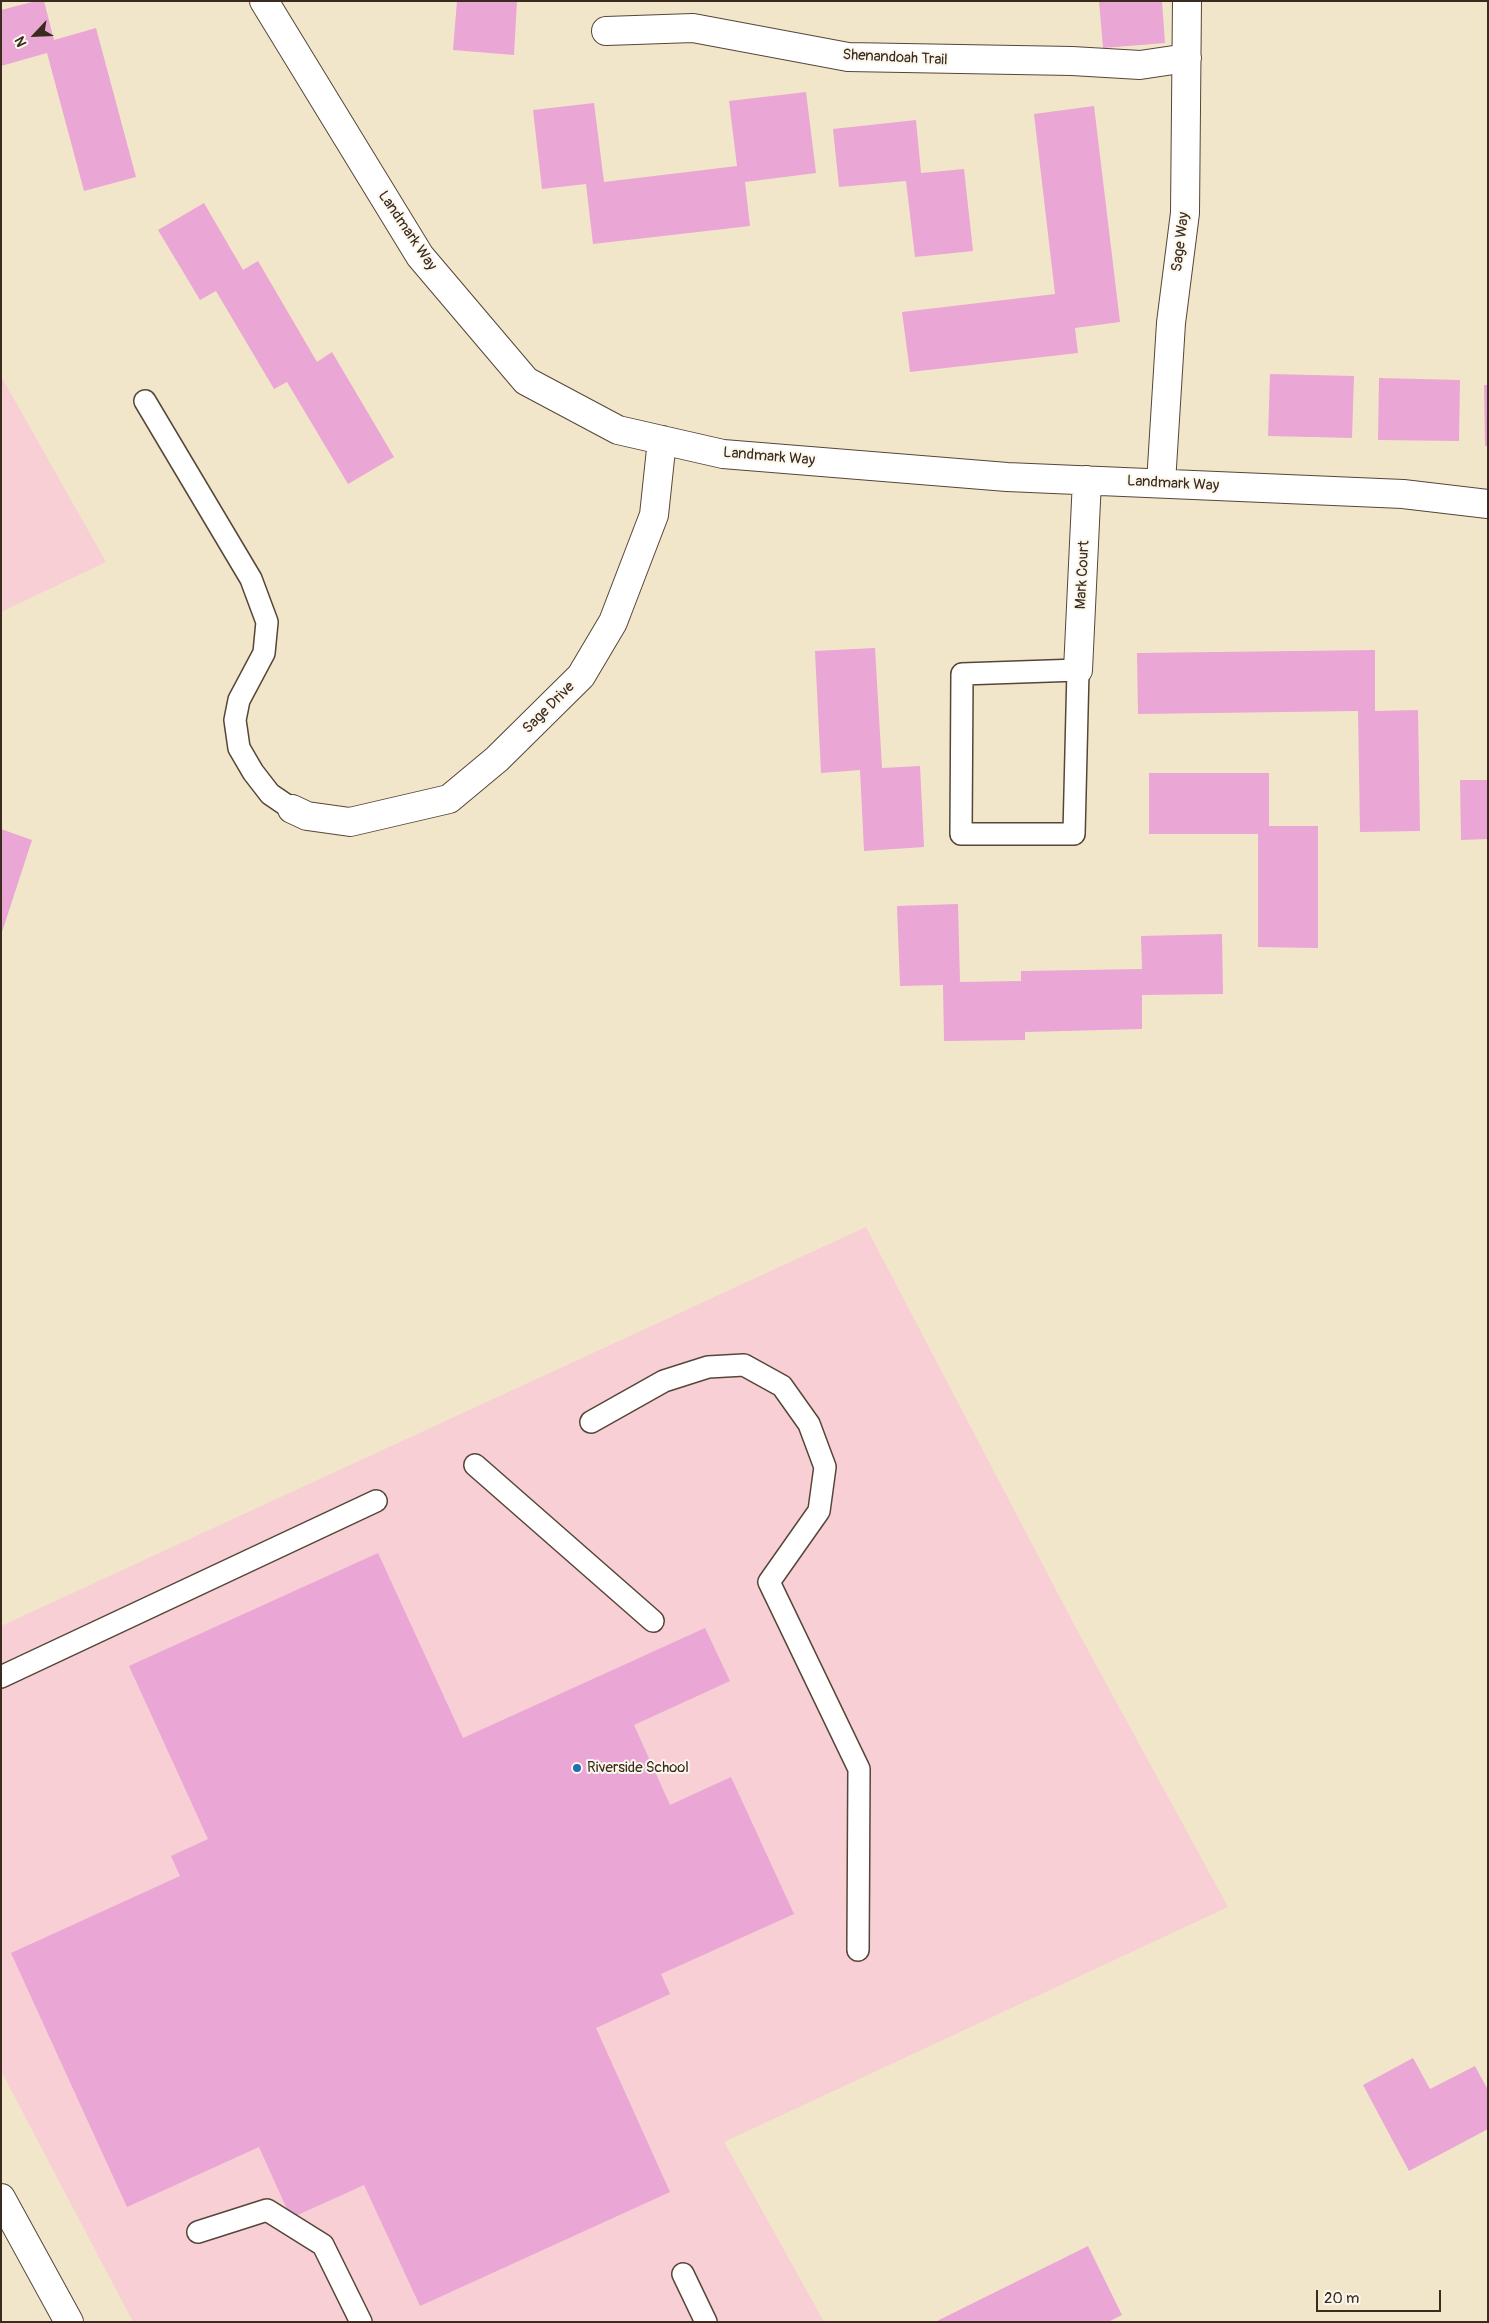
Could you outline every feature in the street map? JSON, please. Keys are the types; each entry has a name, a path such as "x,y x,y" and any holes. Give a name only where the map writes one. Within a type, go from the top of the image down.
{"street":[{"name":"Landmark Way","path":"264,1 420,256 526,382 618,430 723,454 1007,477 1403,494 1488,504"},
{"name":"Sage Way","path":"1161,483 1171,323 1185,214 1187,1"},
{"name":"Shenandoah Trail","path":"606,31 693,28 848,57 1072,61 1140,65 1187,58"},
{"name":"Sage Drive","path":"292,809 307,816 350,822 449,799 497,759 581,676 613,622 654,515 662,440"},
{"name":"Mark Court","path":"1078,670 1087,480"},
{"path":"1,2198 69,2322"}],"lane":[{"path":"145,401 251,579 267,622 264,653 239,700 234,720 239,748 253,772 270,794 292,809"},
{"path":"1078,670 1074,834 961,834 962,674 1078,670"},
{"path":"591,1422 664,1381 708,1367 744,1365 782,1386 809,1424 825,1467 819,1511 769,1582 859,1769 858,1950"},
{"path":"474,1465 653,1622"},
{"path":"1,1677 376,1501"},
{"path":"198,2232 267,2210 322,2245 362,2322"},
{"path":"682,2274 706,2322"}],"shaded area":[{"path":"1,376 106,562 1,612"},
{"name":"Riverside School","path":"866,1227 1077,1630 1228,1907 724,2142 824,2322 133,2322 1,2071 1,1626"}],"building":[{"path":"36,1 44,1 54,40 96,28 136,177 84,191 47,53 1,66 1,10"},
{"path":"457,1 517,1 514,55 453,50"},
{"path":"1099,1 1162,1 1165,43 1103,48"},
{"path":"806,92 816,173 745,182 750,226 593,244 586,184 542,189 533,110 594,103 604,182 737,166 729,101"},
{"path":"1094,106 1120,322 1075,328 1078,353 910,372 902,312 1055,294 1034,114"},
{"path":"916,120 921,173 964,169 973,251 915,257 906,181 839,187 833,129"},
{"path":"204,203 243,270 258,261 317,362 332,352 394,457 348,484 287,382 274,389 216,291 200,300 158,230"},
{"path":"1270,374 1354,376 1352,438 1268,436"},
{"path":"1379,378 1460,380 1459,441 1378,440"},
{"path":"1484,385 1488,385 1488,446 1485,446"},
{"path":"875,648 882,768 920,766 924,847 864,851 860,770 821,773 815,651"},
{"path":"1375,650 1375,711 1418,710 1420,831 1360,832 1358,711 1138,714 1137,653"},
{"path":"1149,773 1269,773 1269,826 1318,826 1318,948 1258,947 1258,834 1149,834"},
{"path":"1460,780 1488,780 1488,839 1461,840"},
{"path":"1,829 32,840 2,932 1,932"},
{"path":"958,904 960,982 1021,981 1021,971 1142,969 1141,936 1222,934 1223,994 1142,995 1142,1029 1025,1032 1025,1040 944,1041 943,985 900,986 897,906"},
{"path":"378,1553 463,1738 705,1628 730,1681 634,1725 670,1805 731,1777 794,1914 661,1974 670,1994 596,2028 670,2192 420,2306 364,2185 291,2218 259,2147 127,2207 11,1953 180,1876 171,1856 208,1839 129,1666"},
{"path":"1413,2058 1430,2089 1475,2066 1488,2090 1488,2129 1409,2171 1363,2085"},
{"path":"1088,2246 1122,2315 1108,2322 935,2322"}],"place":[{"name":"Riverside School","path":"577,1768"}]}
